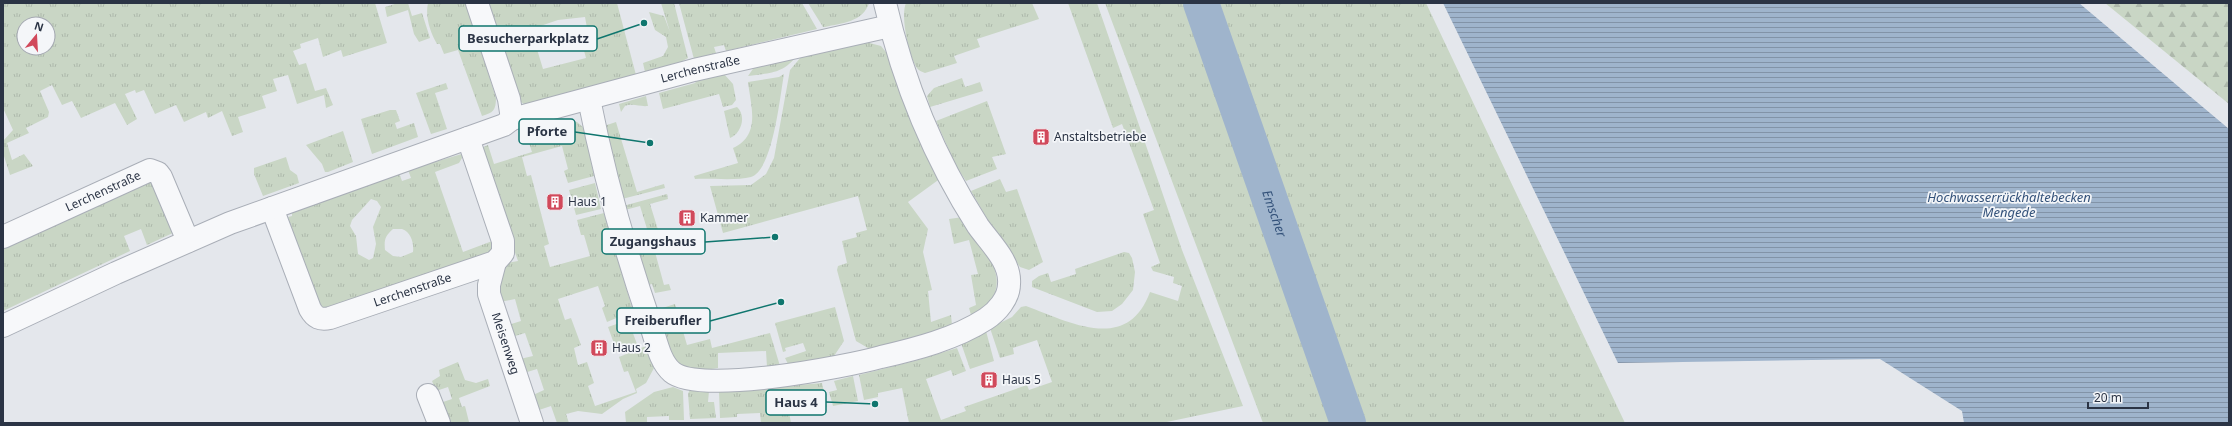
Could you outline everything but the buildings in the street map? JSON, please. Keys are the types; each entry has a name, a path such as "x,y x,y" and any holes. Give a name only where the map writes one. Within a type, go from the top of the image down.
{"street":[{"path":"477,3 510,104 512,119"},
{"path":"589,99 626,243 652,329 663,360 669,369 679,377 690,380 720,380 802,372 880,358 955,334 986,319 997,309 1006,297 1010,281 1006,266 970,213 948,174 922,117 890,26 885,3"},
{"name":"Lerchenstraße","path":"3,326 188,241 272,208 504,125 512,119 702,68 890,26"},
{"path":"468,138 504,241 503,253 494,262"},
{"name":"Lerchenstraße","path":"3,237 150,170 158,173 161,177 188,241"},
{"name":"Lerchenstraße","path":"272,208 310,309 316,318 330,318 494,262"},
{"name":"Meisenweg","path":"494,262 489,284 489,294 532,423"},
{"path":"428,394 439,423"}],"green space":[{"path":"3,3 375,3 387,43 343,57 341,50 323,57 318,38 300,44 301,48 293,51 299,65 306,63 315,91 326,88 333,105 326,108 324,95 297,104 288,75 273,79 277,91 262,96 266,108 238,117 243,132 232,136 222,111 208,118 206,112 184,122 176,105 155,114 144,90 136,93 135,90 125,94 137,119 127,125 115,103 81,118 72,101 62,105 52,85 40,91 49,112 48,117 26,128 29,133 7,143 12,160 24,154 33,166 10,175 3,153 3,141 13,130 3,108"},
{"path":"398,3 408,3 412,16 422,13 430,38 419,42 414,34 408,10 387,17 385,7"},
{"path":"428,3 466,3 496,98 494,108 489,114 482,116 458,50 444,54 440,44 437,44 429,24 427,14"},
{"path":"485,3 617,3 636,75 527,106 521,102 501,49 531,39 532,44 536,46 543,69 586,58 579,32 587,28 585,17 558,20 496,41"},
{"path":"661,3 674,3 688,58 679,63 645,72 643,63 663,56 668,47 666,37 655,30 649,12 664,16 670,32"},
{"path":"679,3 802,3 817,29 726,51 724,45 714,47 716,53 694,59"},
{"path":"808,3 869,3 862,14 857,18 845,23 823,27"},
{"path":"906,3 1032,3 1039,19 977,39 980,47 954,56 957,63 925,73 917,68 908,46 904,17"},
{"path":"1068,3 1097,3 1182,250 1243,406 1162,423 909,423 902,388 878,393 878,397 864,400 859,375 918,360 957,348 966,371 953,376 951,370 926,379 941,420 966,411 964,407 1027,385 1029,390 1052,382 1037,340 1013,348 1014,354 1000,358 990,328 1012,317 1021,307 1026,306 1079,325 1096,328 1112,328 1127,323 1140,311 1150,292 1178,301 1182,286 1173,283 1174,277 1153,271 1151,267 1160,263 1143,214 1154,210 1122,124 1113,128"},
{"path":"1105,3 1426,3 1625,423 1263,423"},
{"path":"2105,3 2229,3 2229,104"},
{"path":"862,41 881,46 890,57 941,178 908,202 928,229 923,252 932,290 928,291 931,322 951,315 952,325 873,351 856,341 837,270 838,266 847,263 842,241 857,237 856,233 867,230 858,196 723,233 710,186 751,185 766,174 774,158 790,70 801,57"},
{"path":"797,55 787,66 776,72 748,76 755,66"},
{"path":"724,74 733,84 736,100 732,105 723,107 719,94 663,109 659,93 695,83 698,79"},
{"path":"784,74 778,114 770,147 765,161 759,171 751,177 745,178 695,179 694,176 738,163 733,148 748,136 752,120 748,82 779,77"},
{"path":"962,78 965,87 980,82 983,91 930,107 927,96 934,88"},
{"path":"446,83 448,89 435,93 447,129 431,134 416,93"},
{"path":"646,96 648,106 628,105 625,106 621,112 619,104"},
{"path":"987,101 1006,154 992,157 997,169 966,181 956,166 936,121"},
{"path":"737,107 742,115 740,129 730,138 724,111"},
{"path":"390,110 396,110 400,121 395,123 397,129 414,123 418,137 372,154 361,119"},
{"path":"568,121 577,122 584,128 594,176 568,183 564,171 568,169 562,146 522,157 527,176 531,175 549,244 544,246 550,267 590,256 584,235 581,235 577,220 604,213 633,311 607,322 602,308 605,306 598,286 558,299 565,320 571,318 581,345 574,348 578,365 587,362 594,383 588,386 595,406 636,392 628,371 624,372 619,357 646,346 654,368 646,383 636,389 637,393 623,399 602,414 578,411 566,414 569,423 557,423 551,406 539,410 533,395 544,390 537,369 524,373 520,359 533,356 525,333 512,337 508,325 521,321 515,299 500,302 498,295 506,263 518,261 480,154 481,148 488,145 494,164 532,152 527,137 530,136 529,132"},
{"path":"616,122 637,192 664,184 665,188 622,199 604,126"},
{"path":"343,131 353,162 325,172 322,164 306,145"},
{"path":"465,153 459,163 435,172 463,252 495,240 492,252 322,309 317,302 288,217 292,216 292,213 399,173 402,181 411,178 408,170","holes":["371,199 377,201 381,207 373,227 376,244 373,258 369,260 358,254 356,236 350,226 352,220","393,229 405,230 410,235 413,245 413,252 401,257 393,256 385,250 386,238"]},
{"path":"286,157 290,170 297,175 299,183 263,196 254,174 254,168"},
{"path":"150,178 175,232 147,245 141,229 124,236 130,251 3,311 3,249 145,184"},
{"path":"1000,179 1006,192 1017,189 1043,262 1029,270 1020,267 989,222 971,191"},
{"path":"595,183 601,209 576,215 569,190"},
{"path":"667,194 668,199 650,204 664,249 655,252 664,285 669,284 671,290 655,293 652,284 647,285 635,246 651,242 640,206 625,210 623,206"},
{"path":"963,217 983,246 994,268 997,279 996,290 991,300 971,315 969,308 976,305 971,275 978,274 969,240 954,244 949,219"},
{"path":"1124,252 1129,253 1132,258 1135,272 1133,290 1122,304 1112,311 1097,312 1032,287 1032,281 1039,276 1048,273 1051,282 1076,274 1075,269"},
{"path":"675,304 687,345 710,339 712,348 770,333 780,366 767,367 766,351 718,353 718,368 702,370 689,368 680,364 673,357 668,347 656,310"},
{"path":"835,307 844,341 832,359 788,364 785,358 806,351 803,343 785,348 786,351 783,352 775,323"},
{"path":"628,320 637,344 617,352 608,327"},
{"path":"986,331 994,361 970,369 961,343"},
{"path":"458,362 465,380 476,383 488,379 490,386 459,398 462,407 465,406 469,422 447,423 440,403 452,399 448,387 436,391 432,381 440,376 439,370"},
{"path":"853,376 858,401 833,406 829,392 837,390 834,381"},
{"path":"822,383 827,407 814,410 813,406 789,412 791,423 761,423 760,413 737,414 737,417 720,418 719,392"},
{"path":"673,387 683,391 684,420 669,420 669,416 647,417 647,423 626,423 625,412 654,392"},
{"path":"690,389 709,391 708,402 714,402 716,418 690,419 688,394"}],"water":[{"name":"Hochwasserrückhaltebecken Mengede","path":"1443,3 2079,3 2229,129 2229,423 1964,423 1962,411 1880,359 1618,363"}],"waterway":[{"name":"Emscher","path":"1201,3 1348,423"}],"place":[{"name":"Besucherparkplatz","path":"644,23"},
{"name":"Anstaltsbetriebe","path":"1041,137"},
{"name":"Pforte","path":"650,143"},
{"name":"Haus 1","path":"555,202"},
{"name":"Kammer","path":"687,218"},
{"name":"Zugangshaus","path":"775,237"},
{"name":"Freiberufler","path":"781,302"},
{"name":"Haus 2","path":"599,348"},
{"name":"Haus 5","path":"989,380"},
{"name":"Haus 4","path":"875,404"}]}
